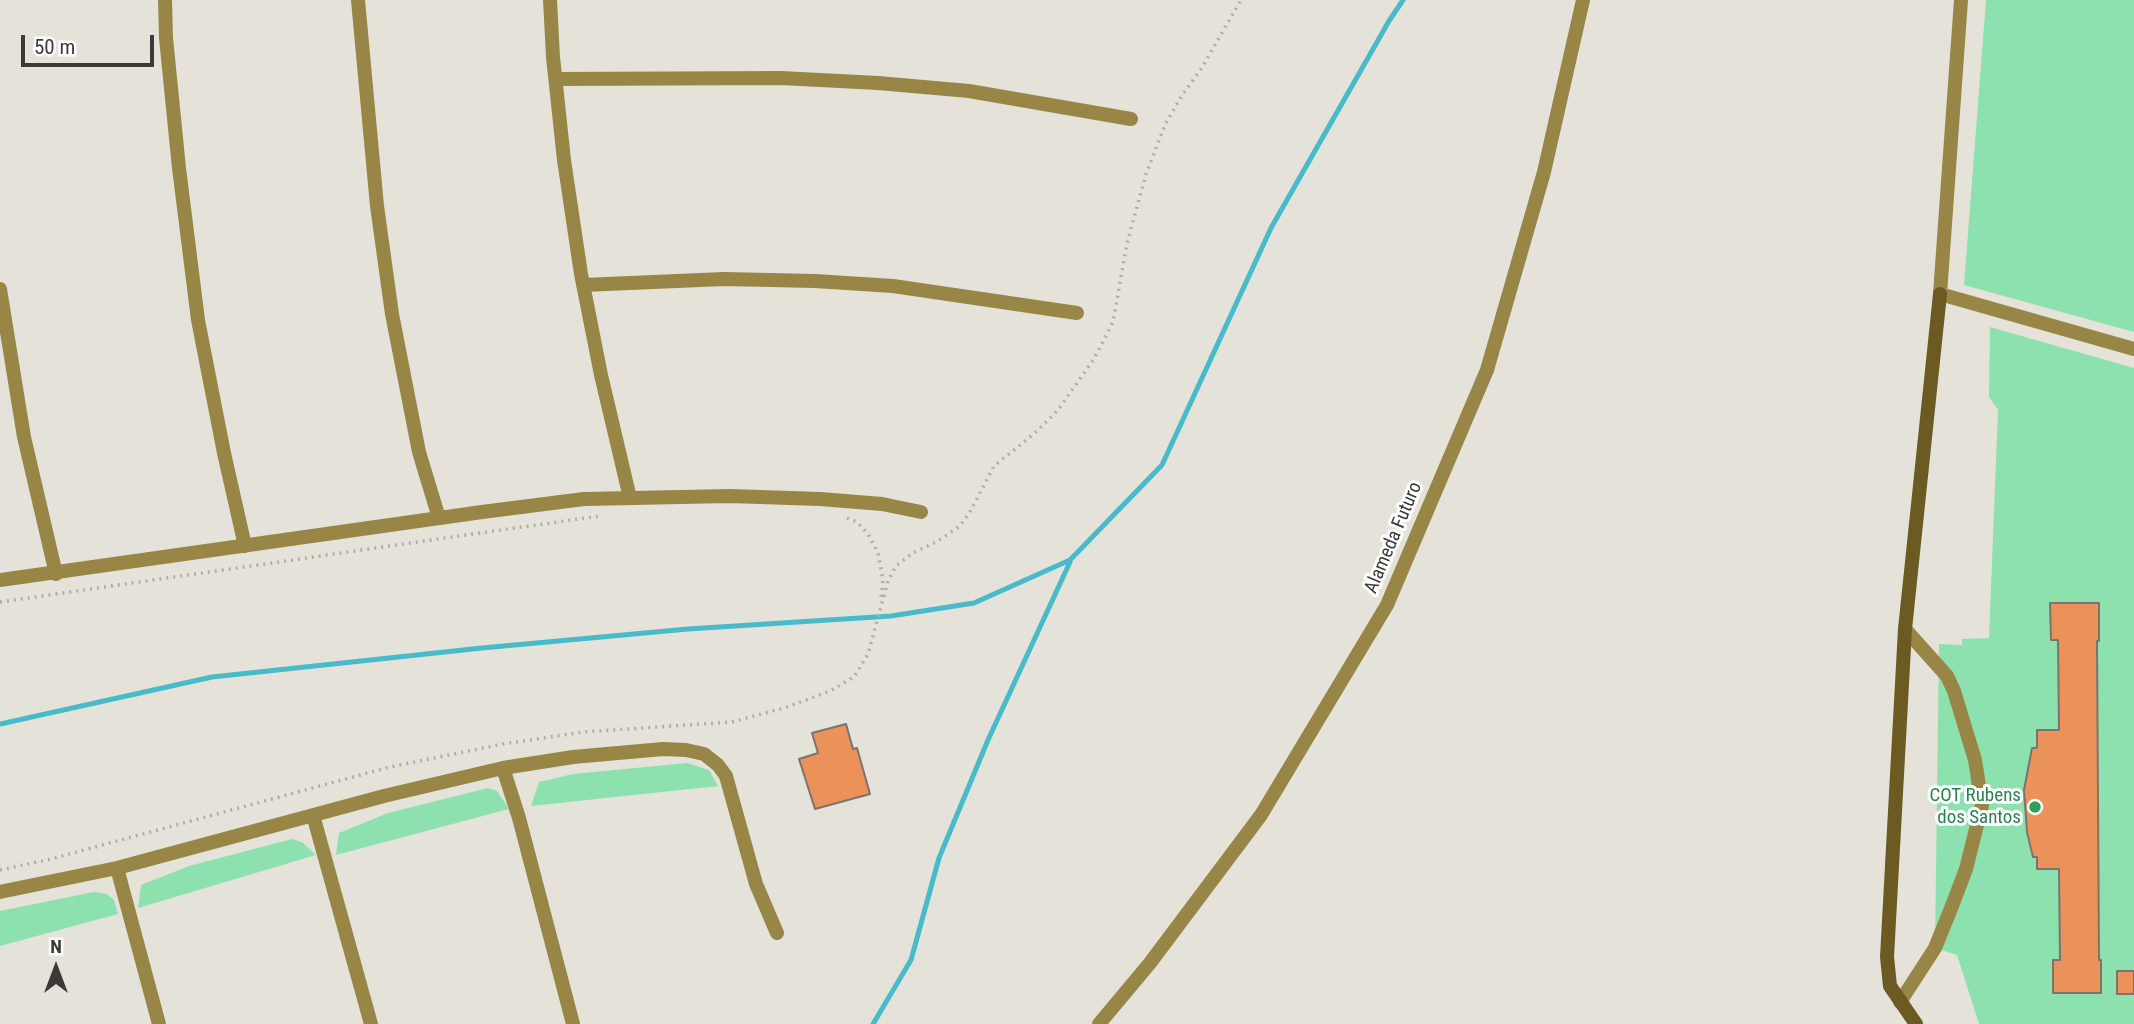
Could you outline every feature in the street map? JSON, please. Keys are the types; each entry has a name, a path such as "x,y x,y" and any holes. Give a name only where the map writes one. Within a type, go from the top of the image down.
{"street":[{"path":"165,0 178,168 198,320 223,453 245,546"},
{"path":"358,0 377,206 392,314 419,452 439,518"},
{"path":"550,0 564,160 583,285 630,498"},
{"name":"Alameda Futuro","path":"1099,1024 1150,962 1261,815 1387,605 1487,370 1544,172 1583,0"},
{"path":"1916,1024 1890,986 1887,957 1905,629 1940,295 1961,0"},
{"path":"556,79 780,78 878,83 969,91 1131,119"},
{"path":"583,285 724,279 815,281 906,288 1077,313"},
{"path":"0,289 24,437 56,574"},
{"path":"1940,295 2134,349"},
{"path":"0,580 584,499 730,496 820,499 883,504 920,512"},
{"path":"1900,1002 1935,948 1966,869 1982,805 1975,760 1954,691 1947,676 1905,629"},
{"path":"0,892 117,868 503,768 573,757 663,749 686,750 704,754 718,765 726,776 756,884 777,933"},
{"path":"503,768 519,817 573,1024"},
{"path":"313,816 371,1024"},
{"path":"117,868 159,1024"}],"path":[{"path":"836,514 857,523 868,534 878,553 883,580 874,629"},
{"path":"0,602 530,524 605,516"}],"green space":[{"path":"1986,0 2134,0 2134,332 1964,285"},
{"name":"COT Rubens dos Santos","path":"1990,327 2134,368 2134,1024 1979,1024 1957,955 1935,948 1939,644 1962,645 1962,639 1989,638 1998,410 1989,397"},
{"path":"687,763 709,770 718,786 531,806 539,782 573,774"},
{"path":"488,788 497,791 509,809 336,855 339,833 388,813"},
{"path":"292,839 302,842 316,855 138,908 141,885 189,866"},
{"path":"94,892 107,894 114,900 118,914 0,946 0,911"}],"building":[{"path":"2050,603 2099,603 2097,641 2101,993 2053,993 2053,960 2060,960 2059,869 2037,869 2037,857 2033,857 2027,832 2024,790 2032,748 2037,748 2037,730 2059,730 2058,640 2051,640"},
{"path":"846,724 853,749 857,748 870,794 815,809 799,759 818,753 812,733"},
{"path":"2117,971 2134,971 2134,994 2117,994"}],"waterway":[{"path":"0,724 212,677 688,629 891,616 974,603 1070,560 1162,465 1271,228 1403,0"},
{"path":"873,1024 911,960 939,858 988,740 1070,562"}],"place":[{"name":"COT Rubens dos Santos","path":"2035,807"}]}
